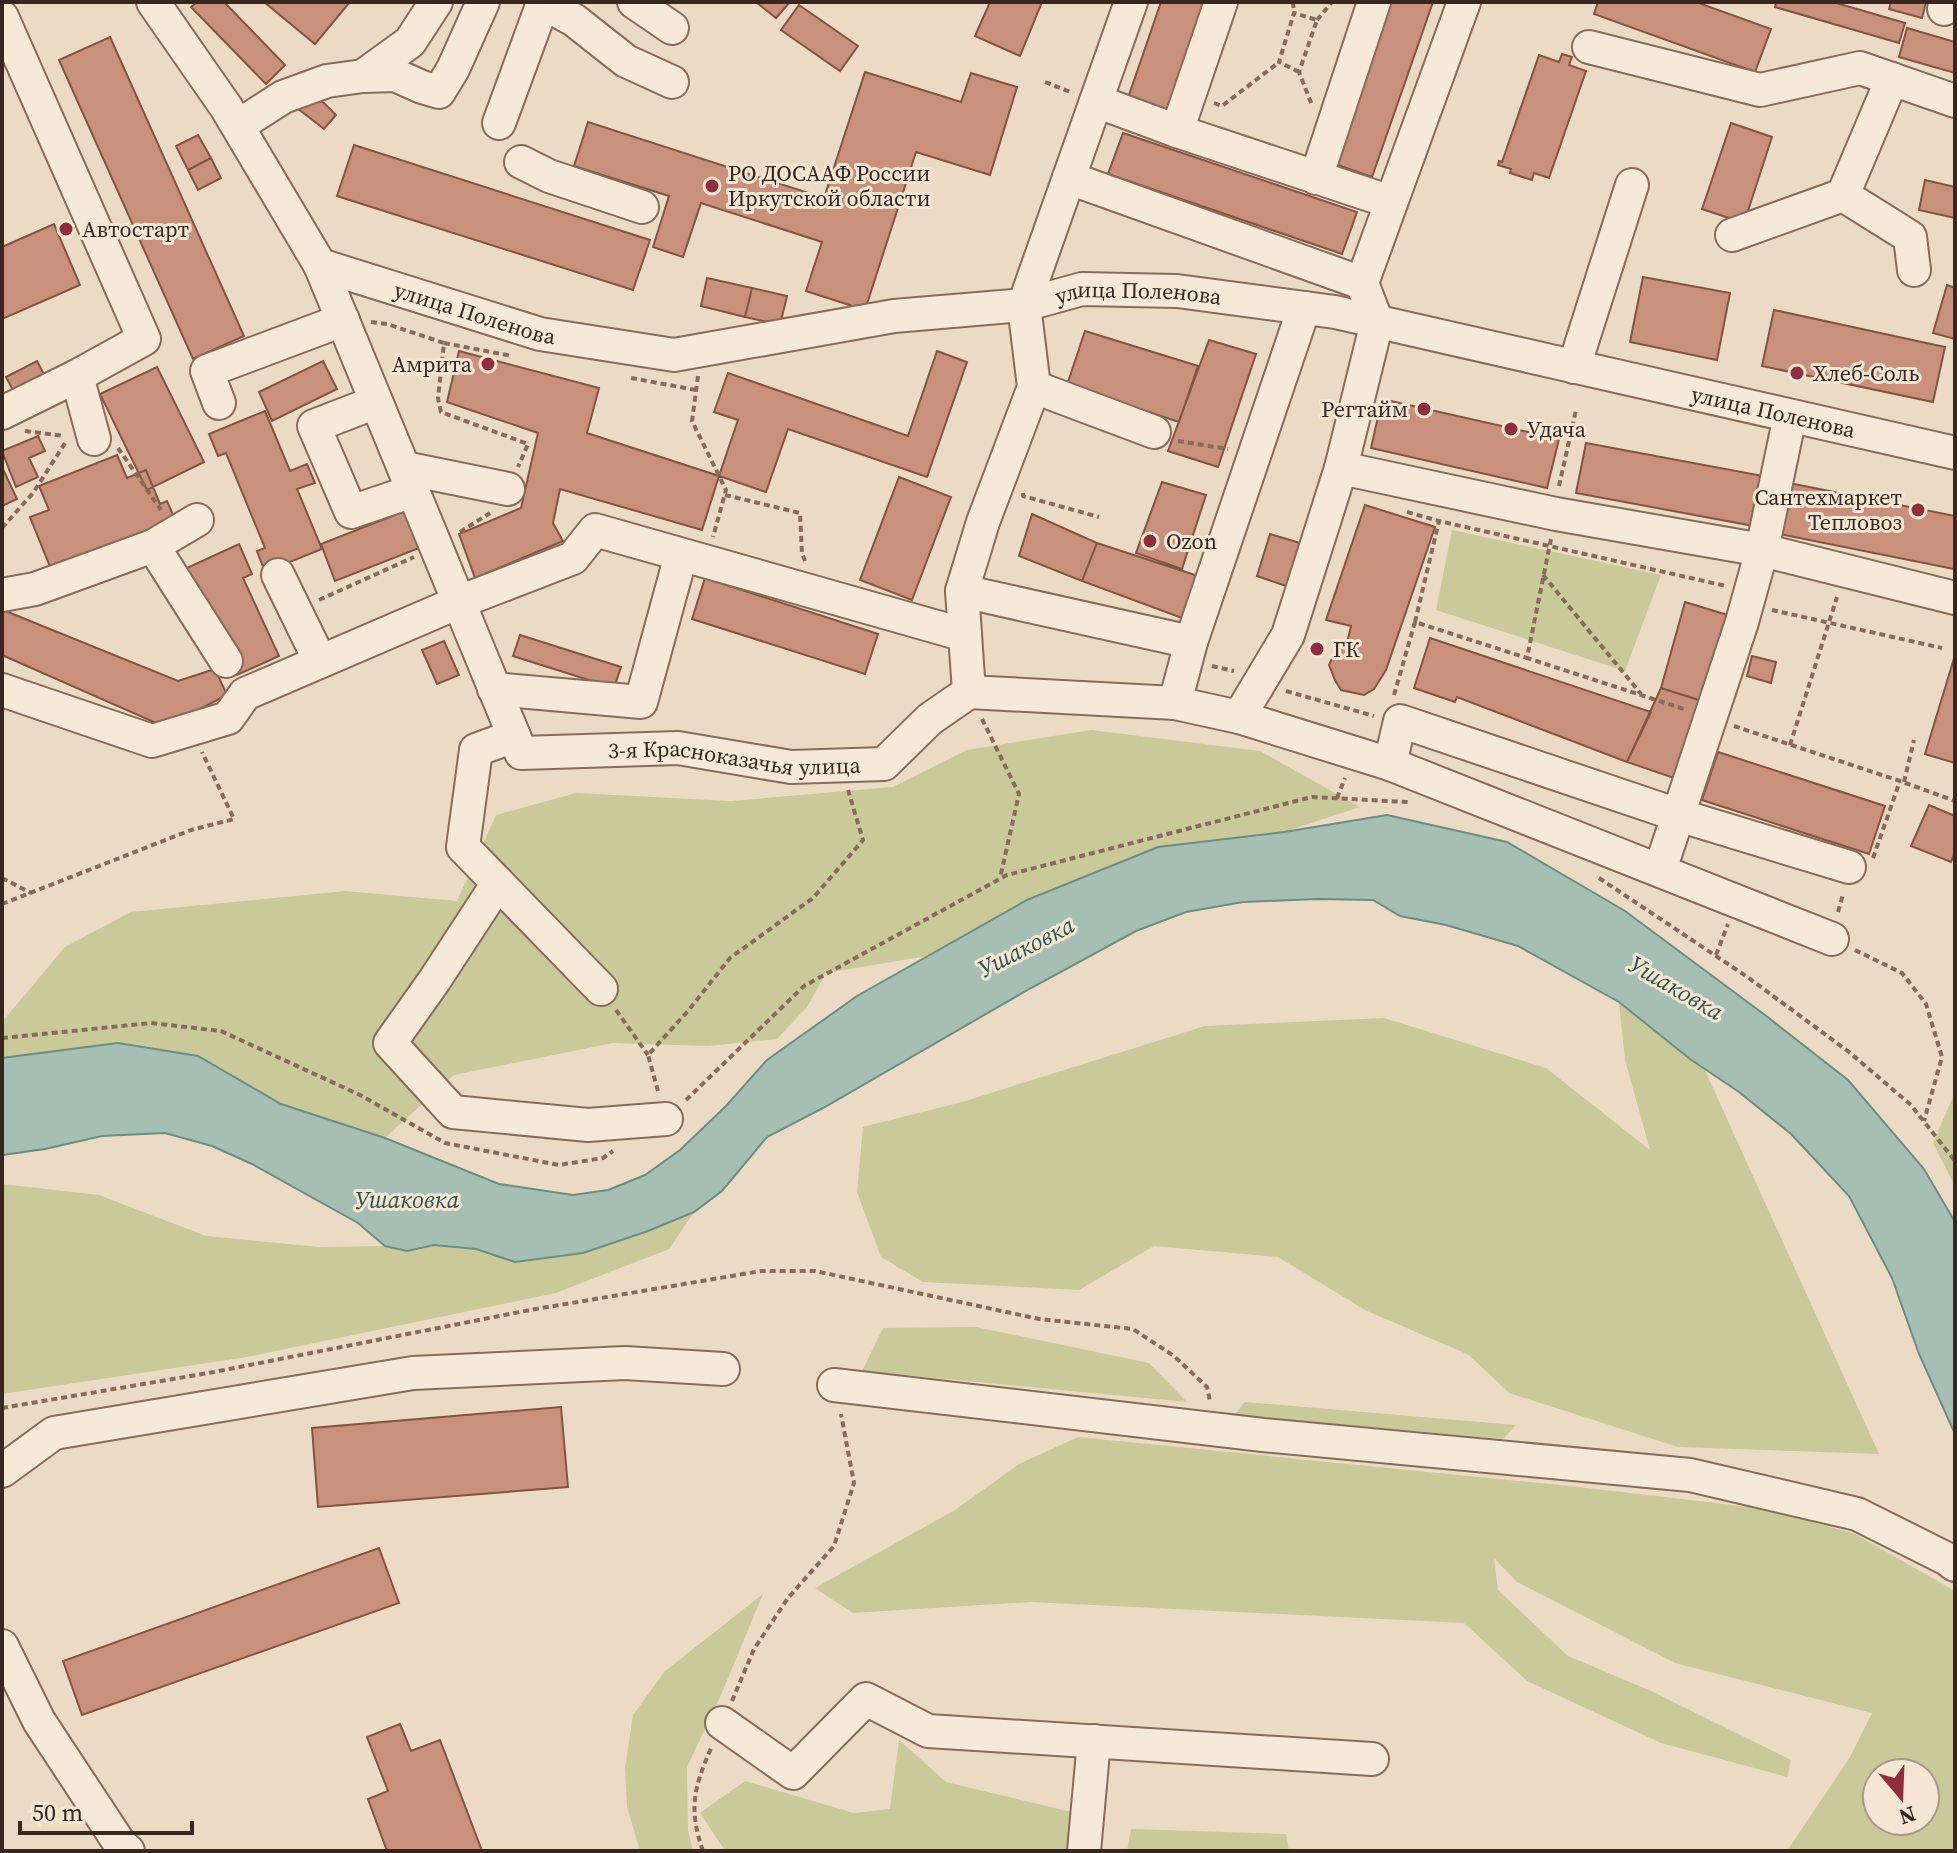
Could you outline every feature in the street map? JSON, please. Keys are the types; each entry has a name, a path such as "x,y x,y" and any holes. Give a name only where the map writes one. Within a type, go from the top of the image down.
{"street":[{"path":"153,2 238,126 320,265 517,745"},
{"path":"363,76 410,42 436,2"},
{"path":"238,126 283,97 327,81 395,75 439,92 453,69 483,2"},
{"path":"634,2 672,28"},
{"path":"1131,2 1024,305 1034,387 983,522 962,591 969,692 1175,703 1239,717 1390,764 1832,939"},
{"path":"1177,131 1221,2"},
{"path":"1316,178 1374,2"},
{"path":"1239,717 1288,635 1341,468 1377,322 1362,283 1464,2"},
{"path":"499,123 542,3 574,20 626,61 672,82"},
{"path":"2,17 144,339 2,413"},
{"path":"1589,47 1760,90 1860,68 1955,101"},
{"path":"1732,235 1843,195 1892,79"},
{"path":"1096,101 1391,202"},
{"path":"521,162 549,176 642,207"},
{"path":"1069,178 1362,283"},
{"path":"1574,367 1632,185"},
{"path":"1843,195 1910,237 1914,270"},
{"name":"улица Поленова","path":"320,265 540,334 674,355 894,316 1024,305 1082,289 1177,291 1335,312 1955,453"},
{"path":"1175,703 1191,642 1304,308"},
{"path":"219,403 207,371 343,320"},
{"path":"77,376 83,437"},
{"path":"1034,387 1154,432"},
{"path":"376,402 314,426 351,512 409,480 508,489"},
{"path":"1660,870 1762,550 1790,416"},
{"path":"1341,468 1553,524 1762,550 1955,598"},
{"path":"2,595 35,589 153,546 197,520"},
{"path":"2,690 152,741 228,718 245,694 459,602 573,558 595,530 965,635"},
{"path":"153,546 226,661"},
{"path":"494,689 641,702 693,558"},
{"path":"278,575 320,661"},
{"path":"962,591 1191,642"},
{"name":"3-я Красноказачья улица","path":"498,883 463,847 476,750 517,745 678,748 791,767 884,764 930,719 969,692"},
{"path":"1390,764 1394,720 1678,815 1849,867"},
{"path":"601,989 498,883 390,1043 453,1112 588,1125 666,1119"},
{"path":"2,1471 54,1433 413,1373 625,1363 723,1369"},
{"path":"834,1385 1217,1429 1690,1475 1857,1514 1955,1565"},
{"path":"2,1646 39,1721 120,1844 128,1851"},
{"path":"722,1723 793,1773 866,1699 928,1731 1372,1759"},
{"path":"1084,1851 1094,1741"}],"path":[{"path":"1190,93 1222,106 1279,62 1294,13 1293,2"},
{"path":"1327,145 1299,72 1317,20 1332,2"},
{"path":"1294,13 1317,20"},
{"path":"1279,62 1299,72"},
{"path":"295,611 436,547 502,505 528,444 441,412 438,398 444,343 387,324 343,320"},
{"path":"693,558 726,490 692,421 701,350"},
{"path":"1527,658 1576,410"},
{"path":"2,528 83,437"},
{"path":"725,495 800,513 802,553 816,593"},
{"path":"1023,496 1099,517"},
{"path":"1276,688 1394,720 1439,521 1553,524 1748,598 1829,623 1942,648"},
{"path":"1790,745 1845,571"},
{"path":"1543,575 1643,696"},
{"path":"1415,622 1697,714"},
{"path":"969,692 1019,794 1000,878"},
{"path":"1723,722 1955,801"},
{"path":"2,904 191,830 234,819 190,729"},
{"path":"1914,740 1868,874 1849,867 1832,939 1902,973 1926,1004 1942,1057 1924,1121"},
{"path":"648,1055 730,958 813,898 863,840 840,765"},
{"path":"601,989 648,1055 666,1119 804,986 1007,875 1312,797 1416,802"},
{"path":"1589,872 1746,976 1836,1042 1911,1105 1955,1161"},
{"path":"2,878 31,893"},
{"path":"2,1038 151,1023 221,1031 360,1095 445,1143 559,1165 603,1158 615,1150"},
{"path":"2,1408 214,1372 530,1310 761,1271 815,1271 1039,1319 1133,1329 1174,1356 1207,1387 1217,1429"},
{"path":"703,1851 695,1828 694,1799 707,1759 754,1649 788,1598 834,1546 854,1483 834,1385"}],"shaded area":[{"path":"1452,530 1661,575 1625,671 1436,610"},
{"path":"1091,730 1260,751 1360,807 1284,832 1158,847 1027,900 927,956 826,973 807,1007 777,1039 708,1046 613,1043 454,1075 385,1138 281,1104 198,1056 118,1043 2,1058 2,1022 65,947 131,912 345,891 457,901 496,815 576,793 731,801 893,787 967,750"},
{"path":"1619,1003 1704,1068 1879,1454 1678,1447 1509,1393 1469,1355 1365,1310 1278,1257 1154,1246 1079,1290 923,1282 881,1257 857,1192 863,1127 962,1102 1205,1026 1384,1018 1546,1068 1650,1150 1625,1060"},
{"path":"1955,1092 1955,1186 1933,1143"},
{"path":"2,1184 99,1195 206,1236 320,1247 385,1246 407,1251 434,1245 476,1249 515,1262 648,1231 694,1212 669,1249 556,1293 247,1357 2,1394"},
{"path":"976,1327 1149,1363 1187,1402 862,1371 883,1328"},
{"path":"1245,1402 1516,1425 1503,1439 1234,1415"},
{"path":"1078,1437 1767,1509 1855,1534 1955,1591 1955,1851 1787,1851 1850,1757 1872,1713 1675,1663 1517,1582 1494,1558 1498,1590 1568,1656 1651,1691 1791,1760 1787,1777 1661,1743 1527,1681 1464,1623 1031,1602 853,1613 815,1588 955,1510 1019,1464"},
{"path":"763,1594 687,1767 688,1830 693,1851 640,1851 627,1807 625,1768 633,1715 665,1671"},
{"path":"899,1740 946,1782 1076,1813 1073,1851 725,1851 700,1813 745,1781 854,1813 890,1809"},
{"path":"1131,1829 1286,1834 1289,1851 1127,1851"}],"water":[{"name":"Ушаковка","path":"1387,815 1507,842 1625,911 1848,1080 1924,1169 1955,1222 1955,1434 1919,1354 1892,1278 1849,1196 1791,1134 1619,1002 1518,946 1446,925 1400,916 1373,900 1243,902 1186,912 1136,931 767,1137 722,1191 694,1212 583,1253 515,1262 476,1249 434,1245 407,1251 385,1246 358,1223 252,1164 212,1146 165,1133 102,1136 2,1155 2,1058 118,1043 198,1056 281,1104 385,1138 499,1184 573,1195 608,1190 645,1175 680,1150 726,1106 767,1060 857,996 1027,900 1158,847 1284,832"}],"building":[{"path":"197,2 224,2 285,65 266,84 191,7"},
{"path":"264,2 350,2 315,44"},
{"path":"756,2 790,2 776,18"},
{"path":"990,2 1042,2 1020,56 975,36"},
{"path":"1161,2 1207,2 1169,112 1128,98"},
{"path":"1387,2 1433,2 1372,177 1332,163"},
{"path":"1598,2 1696,2 1771,29 1755,72 1594,14"},
{"path":"1776,2 1833,2 1905,23 1899,43 1775,7"},
{"path":"1891,2 1926,2 1922,18 1889,9"},
{"path":"799,5 858,46 840,71 781,30"},
{"path":"1907,28 1955,42 1955,73 1899,57"},
{"path":"110,37 244,336 193,359 59,60"},
{"path":"1562,54 1572,57 1569,65 1586,71 1549,178 1534,173 1532,180 1510,173 1511,169 1498,165 1499,161 1502,162 1539,55 1559,62"},
{"name":"РО ДОСААФ России Иркутской области","path":"865,72 961,102 971,73 1017,87 990,175 916,152 865,310 806,291 822,242 701,203 683,257 653,247 669,196 574,166 588,122 824,198"},
{"path":"308,93 336,115 324,129 297,108"},
{"path":"1731,123 1772,137 1744,223 1702,209"},
{"path":"1123,133 1357,212 1342,254 1108,174"},
{"path":"198,135 211,158 188,170 176,146"},
{"path":"354,145 650,240 633,290 337,196"},
{"path":"211,158 221,178 198,190 188,170"},
{"path":"1925,180 1955,187 1955,218 1919,210"},
{"path":"54,224 80,285 2,319 2,247"},
{"path":"1643,277 1730,293 1717,360 1630,342"},
{"path":"707,278 752,288 745,317 701,306"},
{"path":"1947,285 1955,288 1955,339 1933,333"},
{"path":"752,288 787,296 780,325 745,317"},
{"path":"1774,310 1945,347 1933,402 1762,366"},
{"path":"1085,331 1198,366 1179,422 1067,385"},
{"path":"1209,340 1256,354 1218,467 1168,451"},
{"path":"459,351 599,388 587,433 719,476 702,530 560,489 553,523 563,541 475,578 459,534 521,508 538,433 447,402"},
{"path":"937,351 967,362 927,477 788,429 766,492 719,476 738,420 714,412 728,373 908,436"},
{"path":"37,361 47,380 16,396 6,377"},
{"path":"323,361 337,389 272,421 259,392"},
{"path":"157,367 204,462 147,490 100,394"},
{"path":"1382,399 1559,439 1547,488 1371,448"},
{"path":"265,411 290,471 307,464 315,483 297,489 322,549 265,572 257,551 265,548 226,453 218,456 209,434"},
{"path":"38,436 45,451 29,458 38,477 16,487 2,451"},
{"path":"1586,443 1763,476 1754,526 1576,493"},
{"path":"117,455 127,478 146,470 160,504 167,501 177,524 53,574 30,517 49,510 39,486"},
{"path":"2,467 17,499 2,506"},
{"path":"899,477 951,497 912,600 860,580"},
{"path":"1162,482 1206,495 1182,569 1136,553"},
{"path":"1784,482 1955,516 1954,569 1774,533"},
{"path":"1365,505 1435,527 1386,670 1374,689 1364,695 1341,690 1329,665 1337,647 1348,639 1351,626 1326,620"},
{"path":"418,506 432,543 335,581 321,544"},
{"path":"1032,514 1097,543 1082,581 1019,556"},
{"path":"1270,534 1303,544 1289,587 1257,576"},
{"path":"1097,543 1204,578 1190,621 1082,581"},
{"path":"239,544 252,574 243,578 279,656 237,675 187,568"},
{"path":"705,578 878,634 865,674 692,619"},
{"path":"1685,602 1734,617 1708,703 1661,688"},
{"path":"3,610 178,681 215,669 227,695 165,727 2,655"},
{"path":"520,635 621,667 614,688 513,656"},
{"path":"1430,638 1651,712 1627,762 1457,697 1455,702 1414,688"},
{"path":"444,641 459,675 437,684 422,650"},
{"path":"1955,655 1955,763 1925,754"},
{"path":"1752,656 1776,662 1771,683 1747,676"},
{"path":"1661,688 1708,703 1680,780 1627,762"},
{"path":"1718,752 1885,806 1869,854 1702,800"},
{"path":"1929,805 1955,816 1955,852 1951,862 1911,846"},
{"path":"561,1407 568,1487 318,1507 312,1428"},
{"path":"379,1548 399,1603 82,1715 63,1661"},
{"path":"400,1724 411,1751 440,1740 482,1851 387,1851 368,1799 388,1791 367,1737"}],"place":[{"name":"РО ДОСААФ России Иркутской области","path":"712,186"},
{"name":"Автостарт","path":"66,229"},
{"name":"Амрита","path":"488,364"},
{"name":"Хлеб-Соль","path":"1797,373"},
{"name":"Регтайм","path":"1424,409"},
{"name":"Удача","path":"1511,429"},
{"name":"Сантехмаркет Тепловоз","path":"1918,510"},
{"name":"Ozon","path":"1150,541"},
{"name":"ГК","path":"1317,649"}]}
